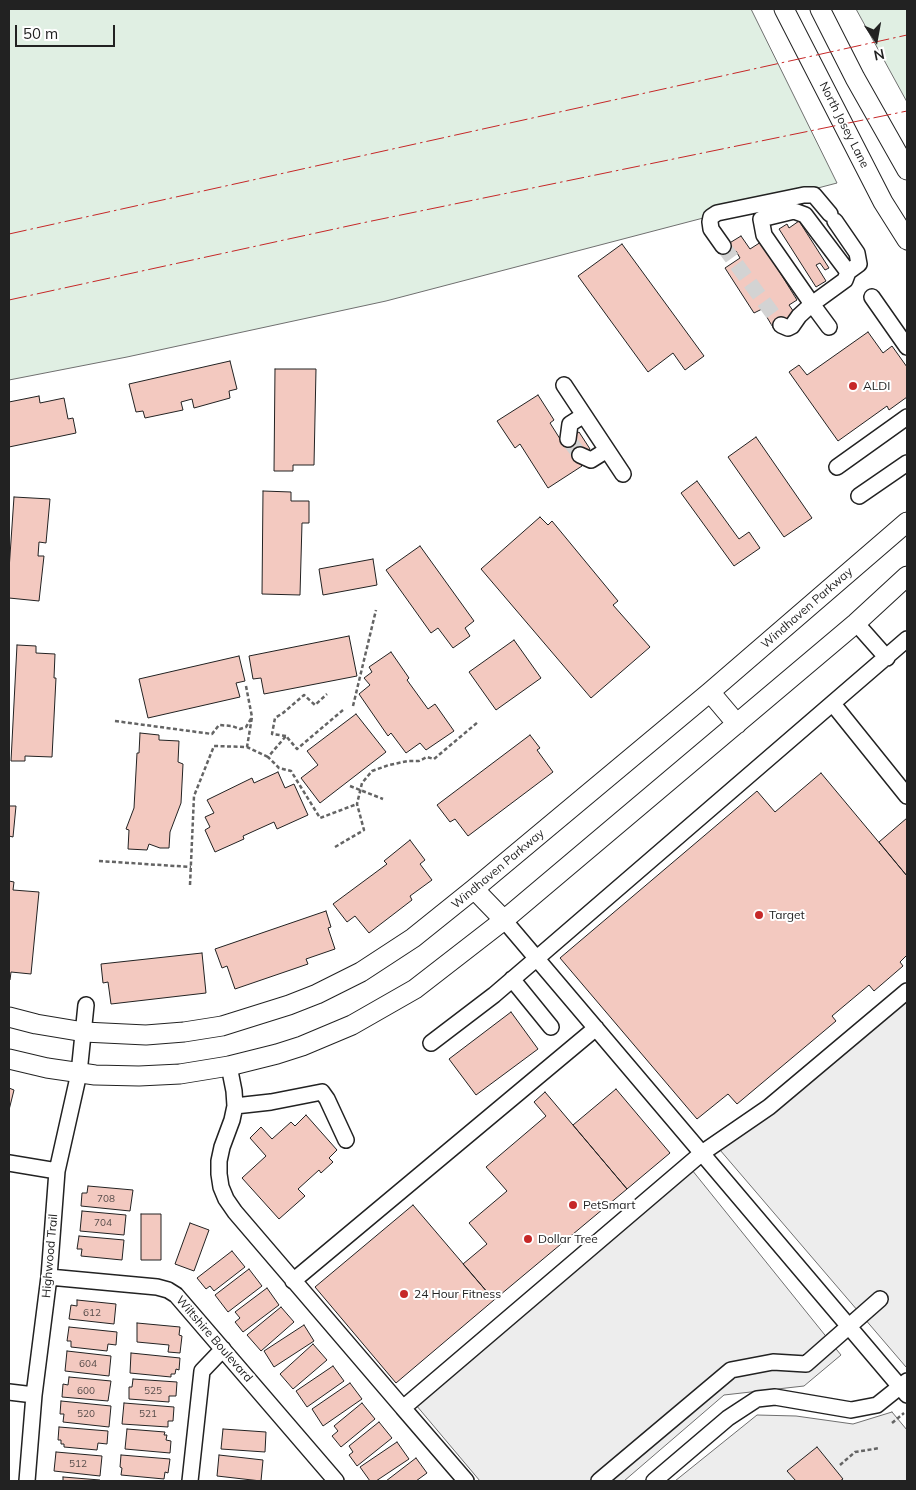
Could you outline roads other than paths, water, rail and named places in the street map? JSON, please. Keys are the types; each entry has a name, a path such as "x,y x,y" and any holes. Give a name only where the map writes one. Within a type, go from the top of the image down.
{"main road":[{"name":"North Josey Lane","path":"784,9 883,202 907,240"},
{"path":"820,9 855,78 907,170"},
{"name":"Windhaven Parkway","path":"9,1017 36,1024 84,1032 146,1035 184,1032 222,1026 289,1005 342,982 378,962 413,938 474,889 710,692 907,522"},
{"path":"9,1059 79,1074 156,1076 229,1066 302,1046 352,1025 414,988 504,920 856,623 907,576"},
{"path":"710,692 737,724"},
{"path":"474,889 504,920"}],"street":[{"path":"723,246 711,229 710,222 717,213 804,195 814,195 832,217 857,253 859,264 848,272 845,280 798,316 792,326 788,328 781,325"},
{"path":"829,327 764,235 761,219 794,211 804,215 848,272"},
{"path":"872,297 907,347"},
{"path":"564,385 623,474"},
{"path":"568,439 570,424 584,415"},
{"path":"837,467 907,417"},
{"path":"580,455 591,460 607,450"},
{"path":"859,496 907,463"},
{"path":"856,623 887,658"},
{"path":"431,1043 512,979 907,639"},
{"path":"833,704 907,796"},
{"path":"504,920 849,1326 905,1388 878,1405 851,1410 775,1398 757,1399 728,1418 659,1480"},
{"path":"512,979 551,1027"},
{"path":"403,1408 702,1153 769,1107 907,992"},
{"name":"Highwood Trail","path":"27,1481 34,1395 49,1277 58,1171 79,1074 86,1004"},
{"path":"293,1280 596,1028"},
{"path":"229,1066 235,1106 219,1161 221,1187 226,1199 235,1212 466,1481"},
{"path":"235,1106 271,1102 322,1092 346,1140"},
{"path":"9,1163 58,1171"},
{"name":"Wiltshire Boulevard","path":"49,1277 157,1287 168,1290 180,1298 336,1481"},
{"path":"599,1481 731,1370 773,1362 806,1364 880,1299"},
{"path":"190,1481 202,1371 223,1349"},
{"path":"9,1392 34,1395"}],"tunnel":[{"path":"723,246 781,325"},
{"path":"568,439 580,455"}],"place":[{"name":"ALDI","path":"853,386"},
{"name":"Target","path":"759,915"},
{"name":"PetSmart","path":"573,1205"},
{"name":"Dollar Tree","path":"528,1239"},
{"name":"24 Hour Fitness","path":"404,1294"}]}
